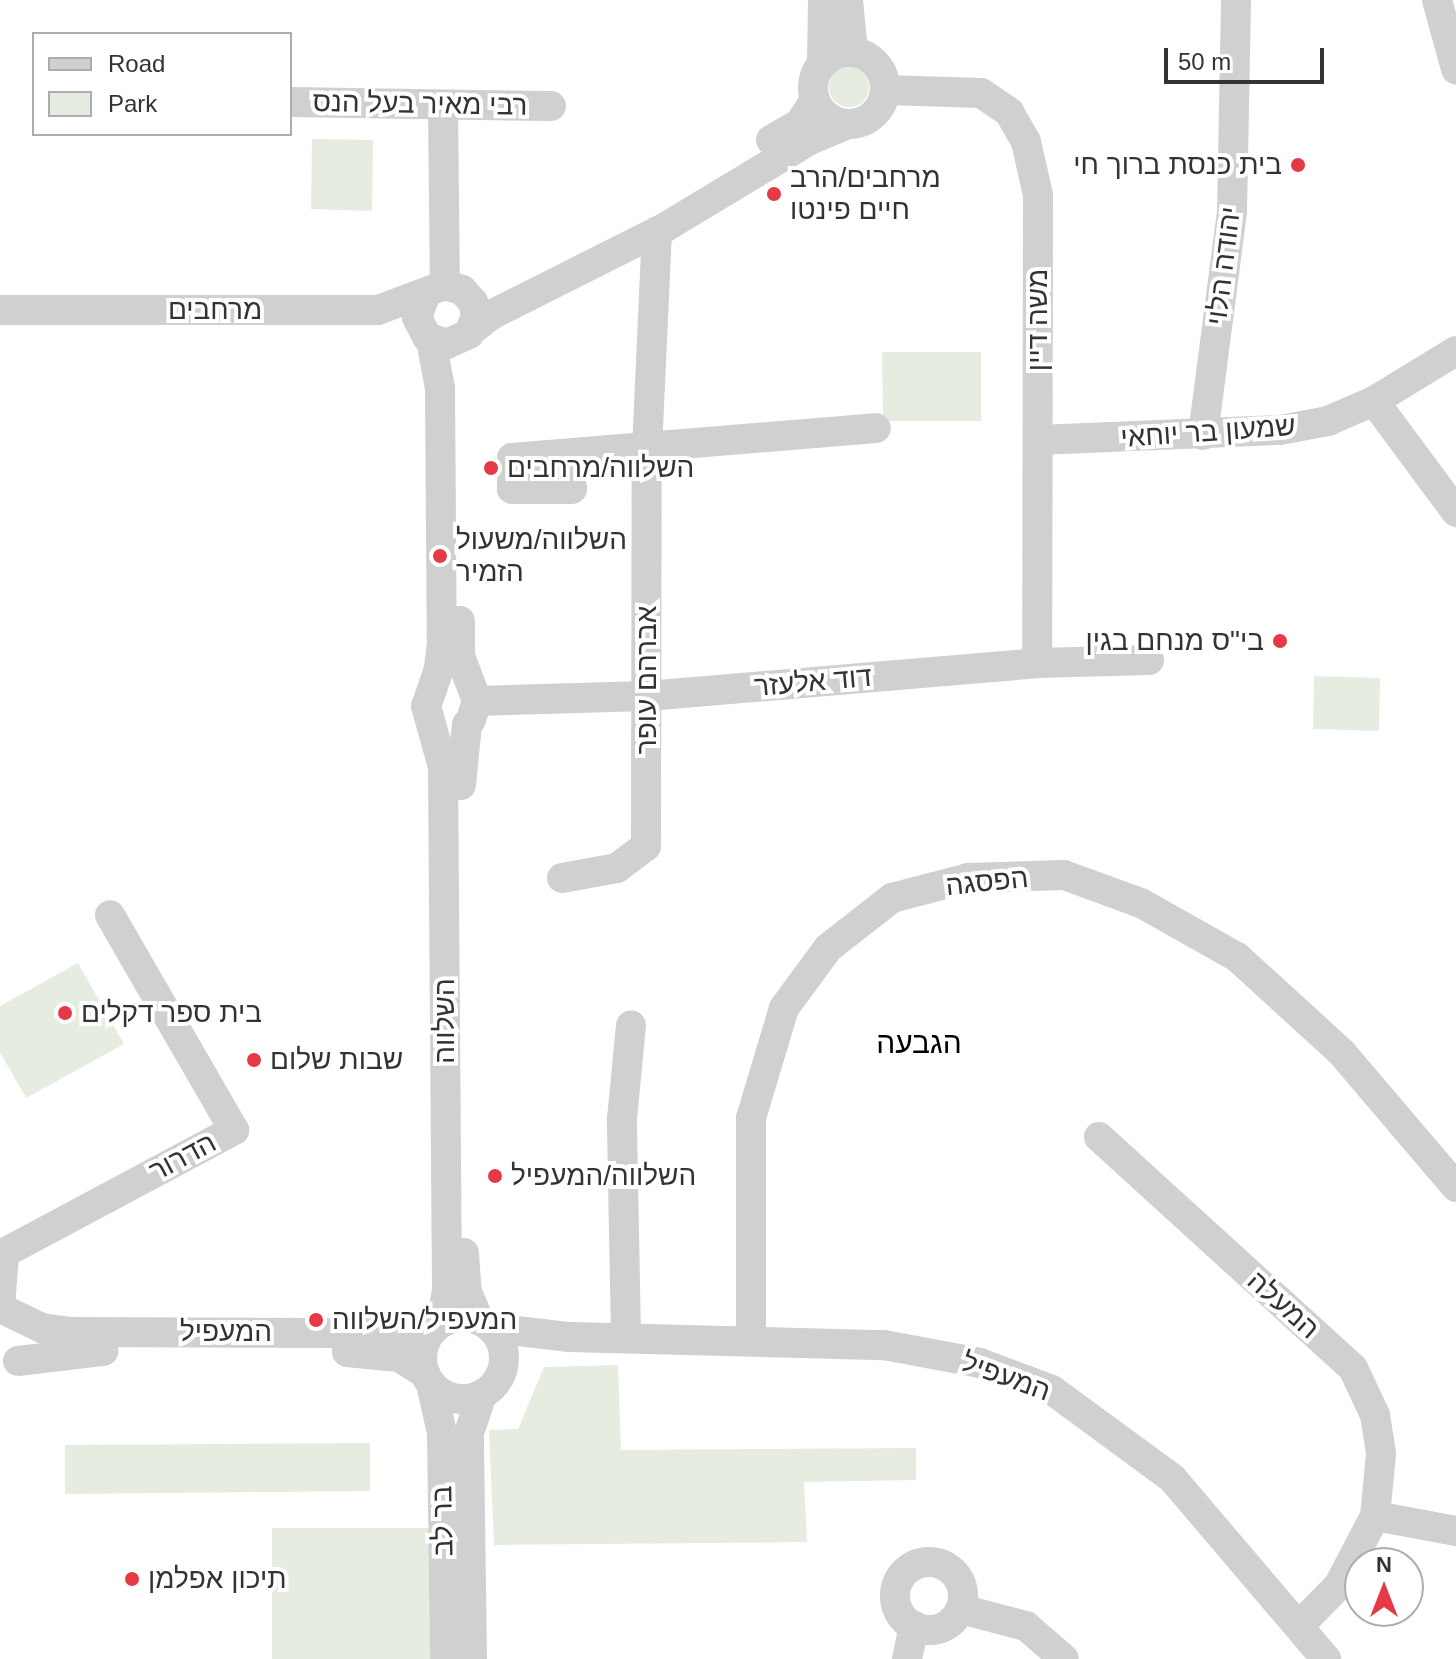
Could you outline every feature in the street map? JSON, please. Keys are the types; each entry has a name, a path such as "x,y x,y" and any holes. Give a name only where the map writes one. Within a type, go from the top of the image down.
{"street":[{"path":"822,64 823,0"},
{"path":"848,0 853,52"},
{"name":"יהודה הלוי","path":"1203,435 1232,211 1236,0"},
{"path":"1437,0 1456,69"},
{"path":"427,336 455,343 491,315 657,231 810,140 869,118 886,90 881,69 853,52 833,56 822,64 814,79 815,100 827,117 848,124"},
{"name":"משה דיין","path":"886,90 981,93 1009,112 1026,142 1038,195 1037,663"},
{"name":"מרחבים","path":"0,310 378,310 447,292 492,292 654,210 800,123 815,100"},
{"name":"רבי מאיר בעל הנס","path":"292,102 551,106"},
{"path":"443,105 447,292 476,316 471,332"},
{"name":"אברהם עופר","path":"562,878 617,868 646,846 647,450 657,231"},
{"path":"432,687 456,679 472,704 453,730 432,721 426,706 442,643 440,388 418,309 447,292"},
{"name":"מרחבים","path":"0,329 377,328 427,336"},
{"name":"השלווה","path":"471,332 457,368 460,656 472,704 461,767 464,1269 471,1309 485,1324"},
{"name":"שמעון בר יוחאי","path":"1038,440 1203,435 1316,424 1374,401 1456,351"},
{"path":"1374,401 1456,512"},
{"path":"567,454 647,450 876,428"},
{"name":"דוד אלעזר","path":"472,704 647,696 1037,663 1149,660"},
{"name":"השלווה","path":"432,721 443,767 447,1290 439,1325"},
{"name":"הפסגה","path":"751,1339 751,1118 784,1008 828,948 892,898 968,878 1064,875 1141,903 1237,957 1342,1053 1456,1187"},
{"name":"הדרור","path":"6,1310 4,1253 234,1130 110,915"},
{"path":"626,1336 622,1119 631,1025"},
{"name":"המעלה","path":"1099,1137 1353,1368 1375,1415 1381,1454 1375,1516 1339,1585 1299,1626"},
{"path":"6,1310 29,1343 9,1364"},
{"name":"המעפיל","path":"6,1310 42,1328 71,1332 405,1333 439,1325"},
{"path":"453,1318 485,1324 503,1347 490,1387 453,1398 428,1378 423,1348 439,1325 453,1318"},
{"name":"המעפיל","path":"485,1324 518,1335 884,1345 980,1363 1052,1390 1172,1478 1326,1659"},
{"name":"המעפיל","path":"490,1387 531,1353 577,1337"},
{"name":"המעפיל","path":"9,1364 73,1351 372,1352 399,1357 428,1378"},
{"name":"בר לב","path":"428,1378 442,1433 445,1659"},
{"name":"בר לב","path":"472,1659 469,1433 490,1387"},
{"path":"1375,1516 1456,1531"},
{"path":"907,1659 914,1626 896,1602 899,1581 913,1566 933,1562 952,1571 963,1589 961,1609 941,1628 914,1626"},
{"path":"961,1609 993,1613 1026,1626 1064,1659"}],"green space":[{"path":"849,67 863,73 869,87 863,101 849,107 835,101 829,87 835,73"},
{"path":"312,139 373,140 372,211 311,209"},
{"path":"882,352 981,352 981,421 883,421"},
{"path":"1314,676 1380,678 1379,731 1313,729"},
{"path":"78,963 124,1044 26,1098 0,1052 0,1006"},
{"path":"618,1365 621,1450 916,1448 916,1480 804,1482 807,1542 494,1545 489,1430 518,1429 544,1367"},
{"path":"370,1443 370,1491 65,1494 65,1445"},
{"path":"272,1528 431,1528 431,1659 272,1659"}],"place":[{"name":"בית כנסת ברוך חי","path":"1298,165"},
{"name":"מרחבים/הרב חיים פינטו","path":"774,194"},
{"name":"השלווה/מרחבים","path":"491,468"},
{"name":"השלווה/משעול הזמיר","path":"440,556"},
{"name":"בי\"ס מנחם בגין","path":"1280,641"},
{"name":"בית ספר דקלים","path":"65,1013"},
{"name":"שבות שלום","path":"254,1060"},
{"name":"השלווה/המעפיל","path":"495,1176"},
{"name":"המעפיל/השלווה","path":"316,1320"},
{"name":"תיכון אפלמן","path":"132,1579"}],"district":[{"name":"הגבעה","path":"919,1043"}]}
